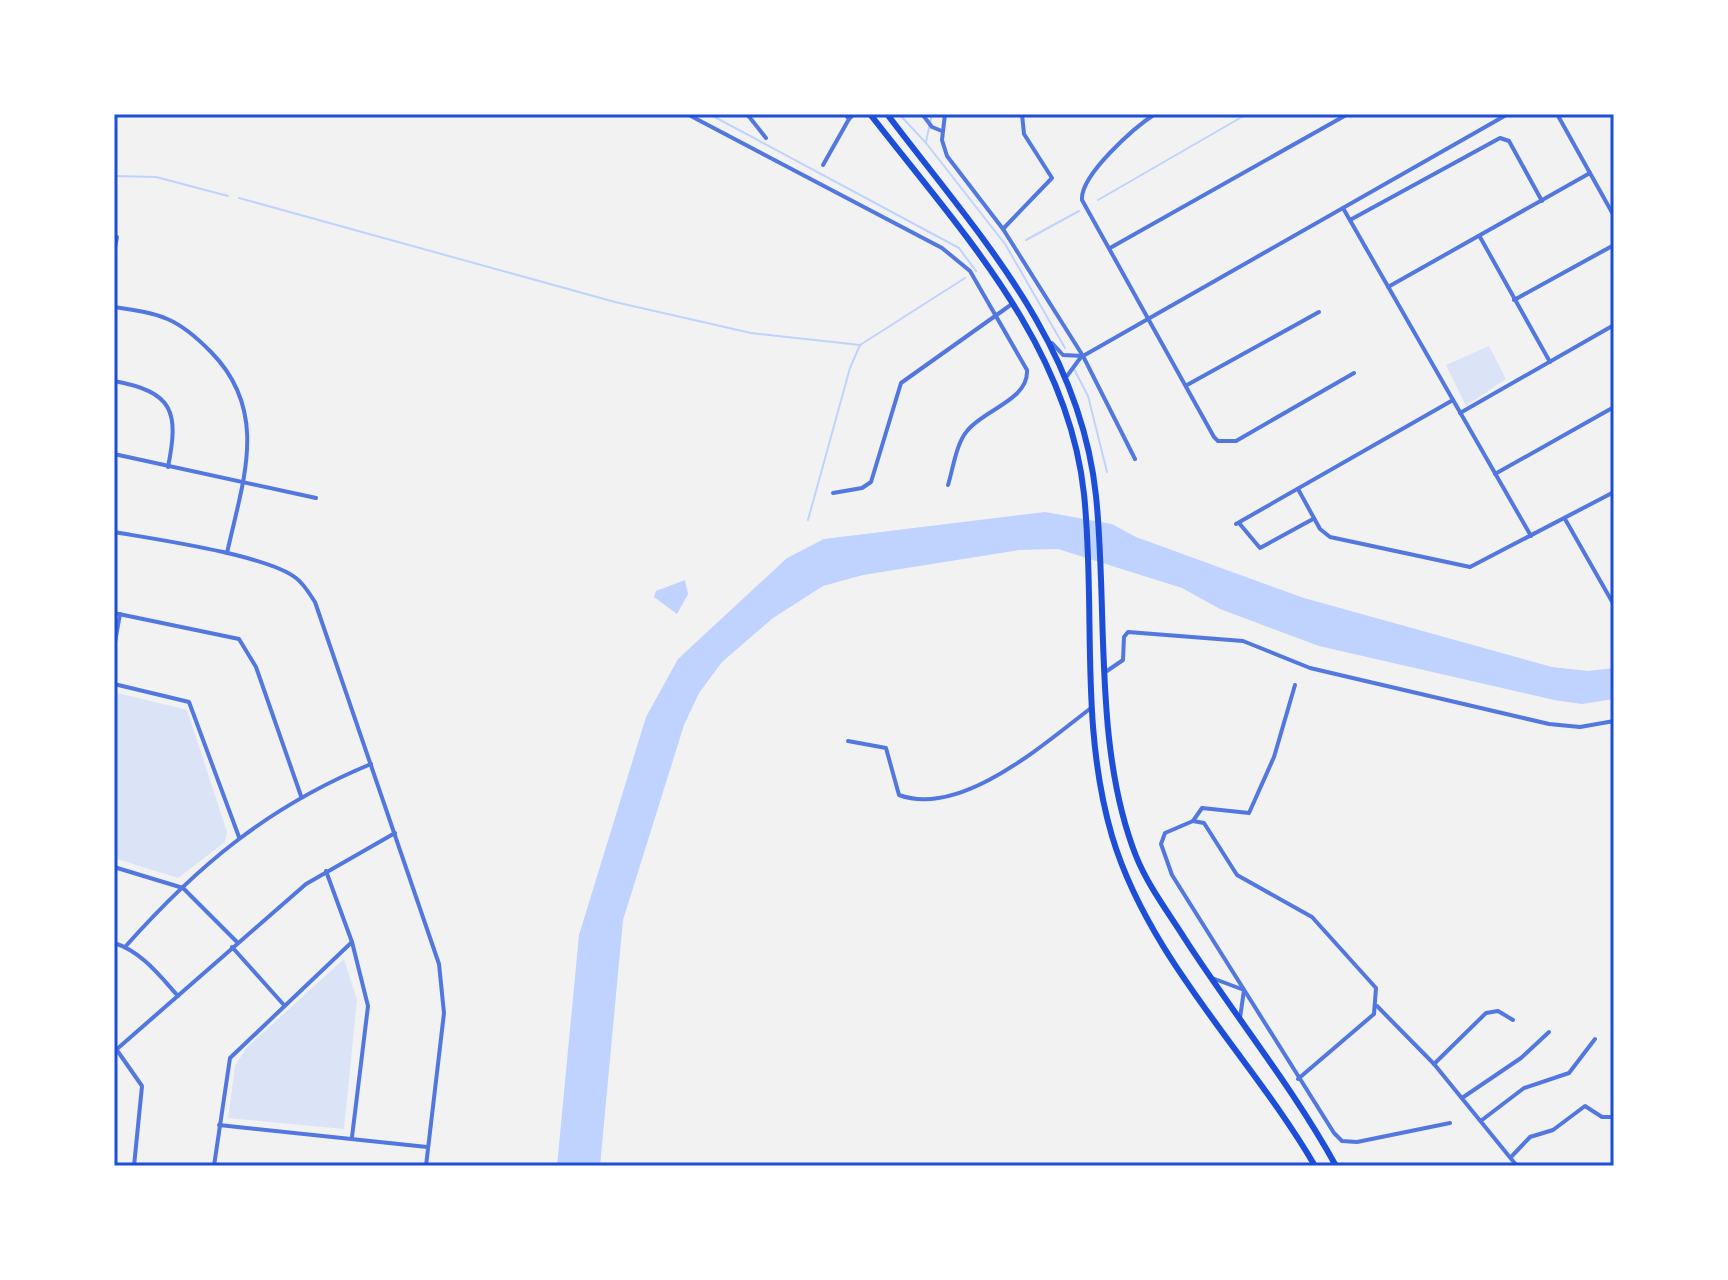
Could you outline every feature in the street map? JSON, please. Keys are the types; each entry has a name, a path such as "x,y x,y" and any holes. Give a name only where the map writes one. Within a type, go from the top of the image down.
{"highway":[{"path":"870,114 991,270 1061,392 1075,441 1084,496 1091,708 1095,762 1106,814 1134,889 1167,948 1315,1166"},
{"path":"887,114 1004,265 1050,341 1067,376 1084,432 1096,495 1109,738 1131,841 1150,884 1336,1166"}],"street":[{"path":"687,114 956,256 970,271 1027,370 1026,384 966,432 948,485"},
{"path":"747,114 766,138"},
{"path":"845,114 849,119"},
{"path":"823,165 854,114"},
{"path":"945,114 942,131 951,163 1003,229 1083,356 1135,459"},
{"path":"1003,229 1052,178 1024,134 1022,114"},
{"path":"1155,114 1130,133 1084,184 1081,194 1214,437 1228,442 1354,373"},
{"path":"1109,249 1348,114"},
{"path":"1067,376 1083,356 1508,114"},
{"path":"1557,114 1614,216"},
{"path":"922,116 932,127 942,131"},
{"path":"1350,220 1500,138 1509,141 1542,201"},
{"path":"1388,287 1590,173"},
{"path":"1343,208 1529,537"},
{"path":"114,253 117,237"},
{"path":"1480,237 1550,362"},
{"path":"1514,300 1614,245"},
{"path":"833,493 862,488 871,482 901,383 1012,304"},
{"path":"114,307 179,322 231,373 242,398 248,424 242,481 227,554"},
{"path":"1187,385 1319,312"},
{"path":"1460,413 1614,325"},
{"path":"1050,341 1063,355 1083,356"},
{"path":"114,381 149,392 172,415 175,429 168,467"},
{"path":"1313,519 1260,548 1238,523 1453,400"},
{"path":"1495,474 1614,407"},
{"path":"114,454 316,498"},
{"path":"1298,489 1313,519 1330,537 1470,567 1614,492"},
{"path":"1565,519 1614,605"},
{"path":"114,532 227,554 289,573 307,589 317,609 434,948 443,993 442,1029 426,1166"},
{"path":"114,648 117,614 239,639 256,667 301,796"},
{"path":"1107,671 1123,660 1124,637 1128,632 1243,641 1310,668 1549,724 1580,727 1614,721"},
{"path":"114,684 189,702 239,837"},
{"path":"1295,685 1274,757 1252,809 1241,815 1202,808 1193,821 1165,833 1162,852 1172,875 1298,1079 1342,1141 1357,1142 1450,1123"},
{"path":"848,741 859,746 882,745 889,753 899,795 919,802 1002,775 1091,708"},
{"path":"125,947 239,837 301,796 371,764"},
{"path":"1193,821 1204,823 1237,875 1248,884 1300,908 1324,927 1376,988 1377,1006 1369,1021 1298,1079"},
{"path":"134,1166 142,1086 116,1048 237,942 326,871 395,833"},
{"path":"114,867 183,888 237,942"},
{"path":"326,871 352,942 368,1006 352,1137"},
{"path":"214,1166 230,1058 283,1004 352,942"},
{"path":"114,943 125,947 154,969 178,996"},
{"path":"232,947 283,1004"},
{"path":"1209,977 1244,990"},
{"path":"1241,1023 1239,1010 1244,990"},
{"path":"1377,1006 1434,1064 1512,1156 1517,1166"},
{"path":"1434,1064 1486,1013 1498,1011 1513,1020"},
{"path":"1462,1098 1521,1058 1549,1032"},
{"path":"1482,1120 1524,1088 1569,1073 1595,1039"},
{"path":"1512,1156 1530,1137 1553,1130 1585,1106 1592,1107 1602,1117 1614,1117"},
{"path":"219,1125 427,1147"}],"shaded area":[{"path":"1489,346 1506,379 1466,406 1446,365"},
{"path":"114,692 187,710 227,832 225,842 178,878 114,858"},
{"path":"344,959 357,1000 344,1129 228,1118 235,1066 247,1047"}],"water":[{"path":"1045,512 1112,524 1136,537 1304,598 1552,667 1588,671 1614,668 1614,699 1582,704 1554,700 1319,646 1220,609 1182,588 1058,549 1019,550 863,575 823,586 773,618 722,662 699,693 684,725 623,920 600,1166 557,1166 579,935 646,717 678,659 787,558 824,539"},
{"path":"685,580 688,594 677,614 654,597 656,591"}],"waterway":[{"path":"709,114 959,248 976,271"},
{"path":"899,114 926,143 1005,244 1065,348"},
{"path":"926,142 932,114"},
{"path":"1098,200 1247,114"},
{"path":"114,176 156,177 228,196"},
{"path":"239,198 615,302 751,333 860,345"},
{"path":"1026,240 1079,211"},
{"path":"808,520 850,368 860,345 965,278"},
{"path":"1074,369 1088,396 1107,472"}]}
